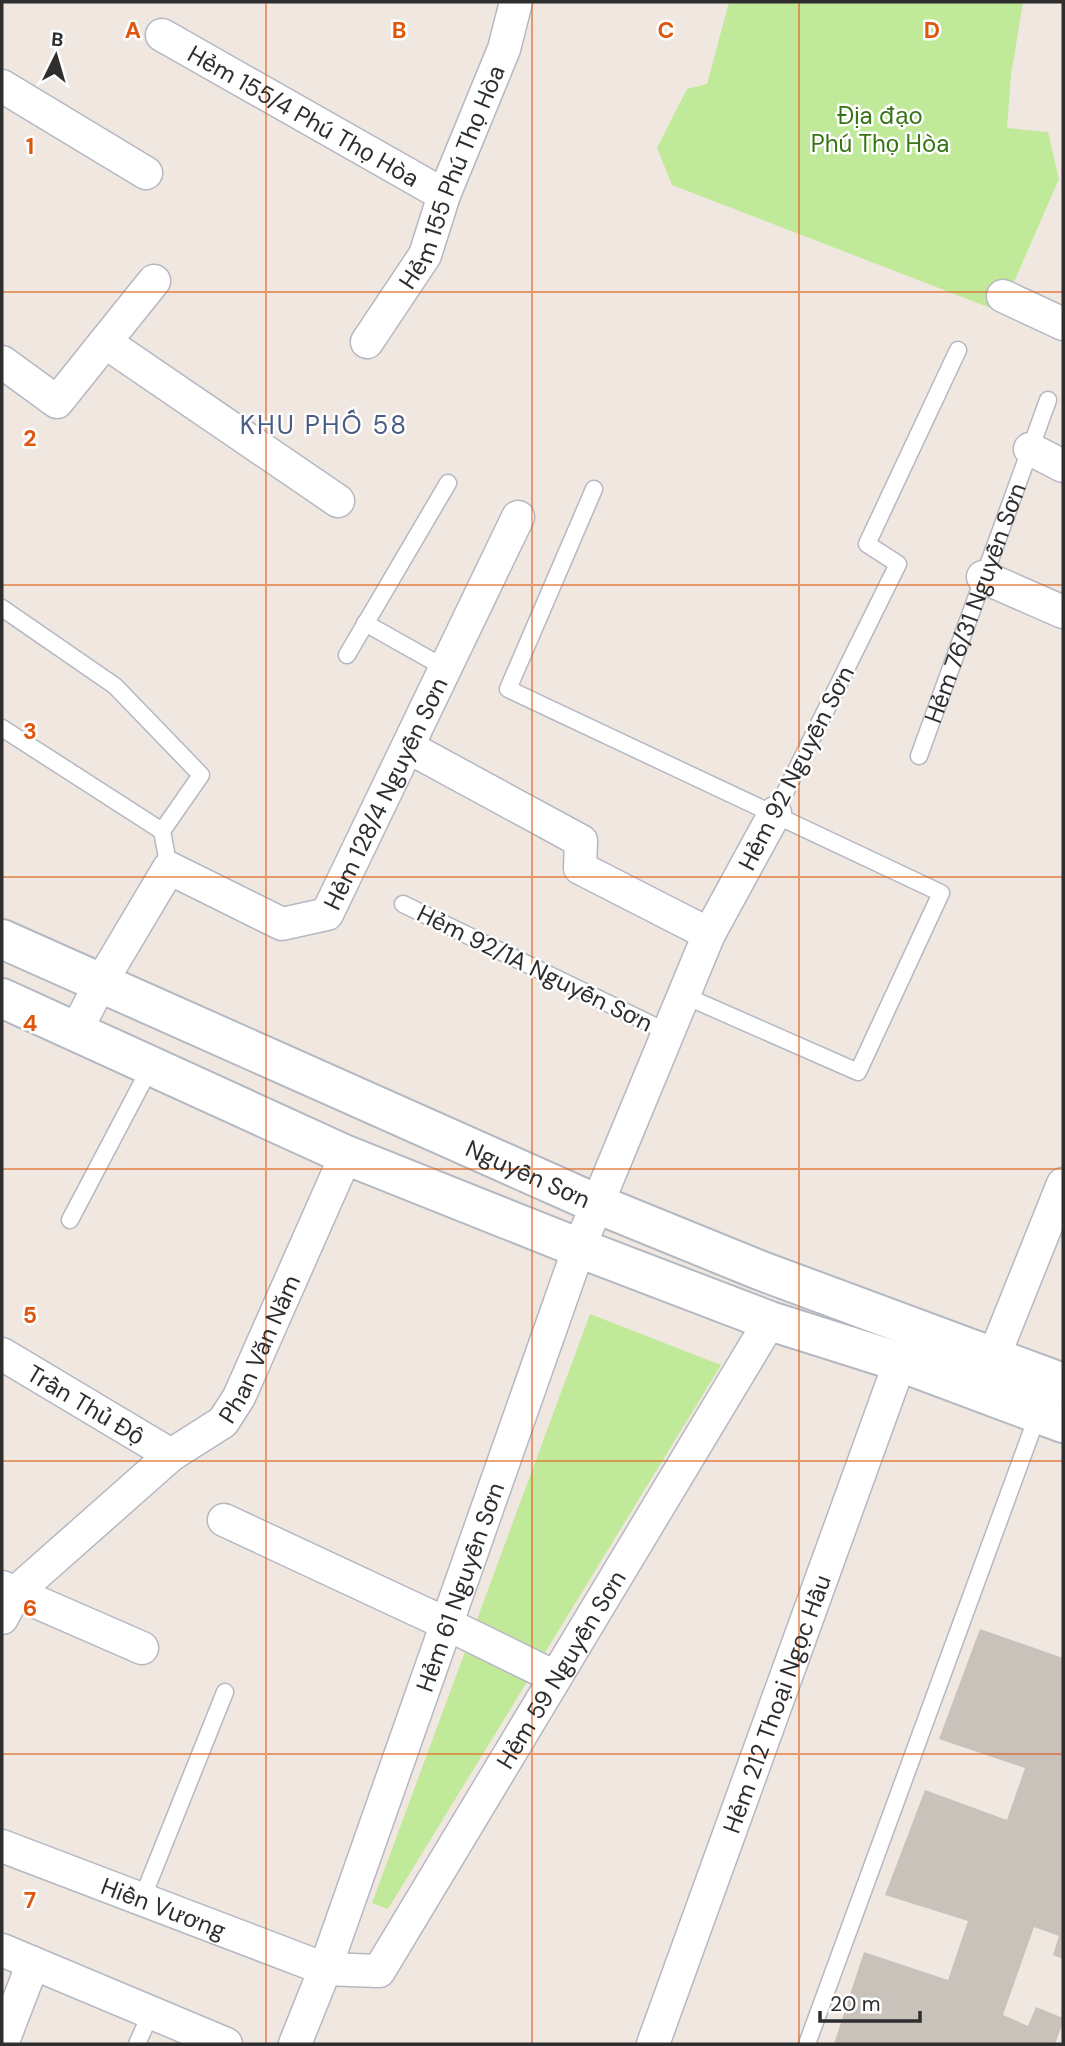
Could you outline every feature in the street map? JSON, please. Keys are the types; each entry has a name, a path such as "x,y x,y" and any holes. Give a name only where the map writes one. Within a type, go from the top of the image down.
{"street":[{"name":"Hẻm 155 Phú Thọ Hòa","path":"367,342 425,255 443,195 504,49 516,2"},
{"name":"Hẻm 155/4 Phú Thọ Hòa","path":"162,35 443,195"},
{"path":"2,86 146,173"},
{"path":"2,362 57,402 154,281"},
{"path":"1003,296 1063,324"},
{"path":"105,342 338,500"},
{"name":"Hẻm 76/31 Nguyễn Sơn","path":"1030,449 1063,466"},
{"name":"Hẻm 128/4 Nguyễn Sơn","path":"169,868 282,924 327,914 519,517"},
{"path":"983,578 1063,612"},
{"path":"408,747 581,841 580,868 709,933"},
{"name":"Hẻm 92 Nguyễn Sơn","path":"597,1204 709,933 775,814"},
{"path":"76,1031 169,868"},
{"name":"Nguyễn Sơn","path":"2,939 100,985 597,1204 759,1270 1059,1377"},
{"name":"Nguyễn Sơn","path":"2,998 346,1155 770,1321 901,1362 1051,1419"},
{"name":"Phan Văn Năm","path":"6,1600 171,1455 223,1422 239,1397 346,1155"},
{"path":"994,1356 1063,1184"},
{"name":"Hẻm 61 Nguyễn Sơn","path":"295,2044 325,1969 579,1248 597,1204"},
{"name":"Hẻm 59 Nguyễn Sơn","path":"325,1969 379,1971 770,1321"},
{"name":"Trần Thủ Độ","path":"2,1354 171,1455"},
{"name":"Hẻm 212 Thoại Ngọc Hầu","path":"653,2044 901,1362"},
{"path":"224,1520 555,1677"},
{"path":"6,1600 142,1648"},
{"name":"Hiền Vương","path":"2,1846 325,1969"},
{"path":"2,1950 226,2044"},
{"path":"2,2044 33,1963"}],"lane":[{"name":"Hẻm 92 Nguyễn Sơn","path":"775,814 898,564 867,544 958,350"},
{"name":"Hẻm 76/31 Nguyễn Sơn","path":"919,756 1048,400"},
{"path":"346,655 448,483"},
{"path":"594,489 508,689 942,893 858,1072 683,995"},
{"path":"2,608 115,686 201,775 162,831 169,868"},
{"path":"365,623 445,668"},
{"path":"2,728 162,831"},
{"name":"Hẻm 92/1A Nguyễn Sơn","path":"403,904 667,1032"},
{"path":"70,1220 151,1066"},
{"path":"807,2044 1051,1419"},
{"path":"142,1899 225,1692"},
{"path":"137,2044 151,2013"}],"green space":[{"name":"Địa đạo Phú Thọ Hòa","path":"729,2 1023,2 1011,75 1007,128 1048,132 1059,179 1001,312 672,185 657,148 687,89 707,84"},
{"path":"590,1314 721,1365 388,1909 372,1903"}],"building":[{"path":"980,1629 1063,1658 1063,1959 1053,1955 1059,1936 1034,1927 1003,2015 1028,2026 1036,2007 1063,2018 1063,2022 1055,2044 834,2044 864,1952 948,1980 968,1921 885,1895 925,1790 1007,1820 1025,1768 939,1739"}],"district":[{"name":"KHU PHỐ 58","path":"324,425"}]}
